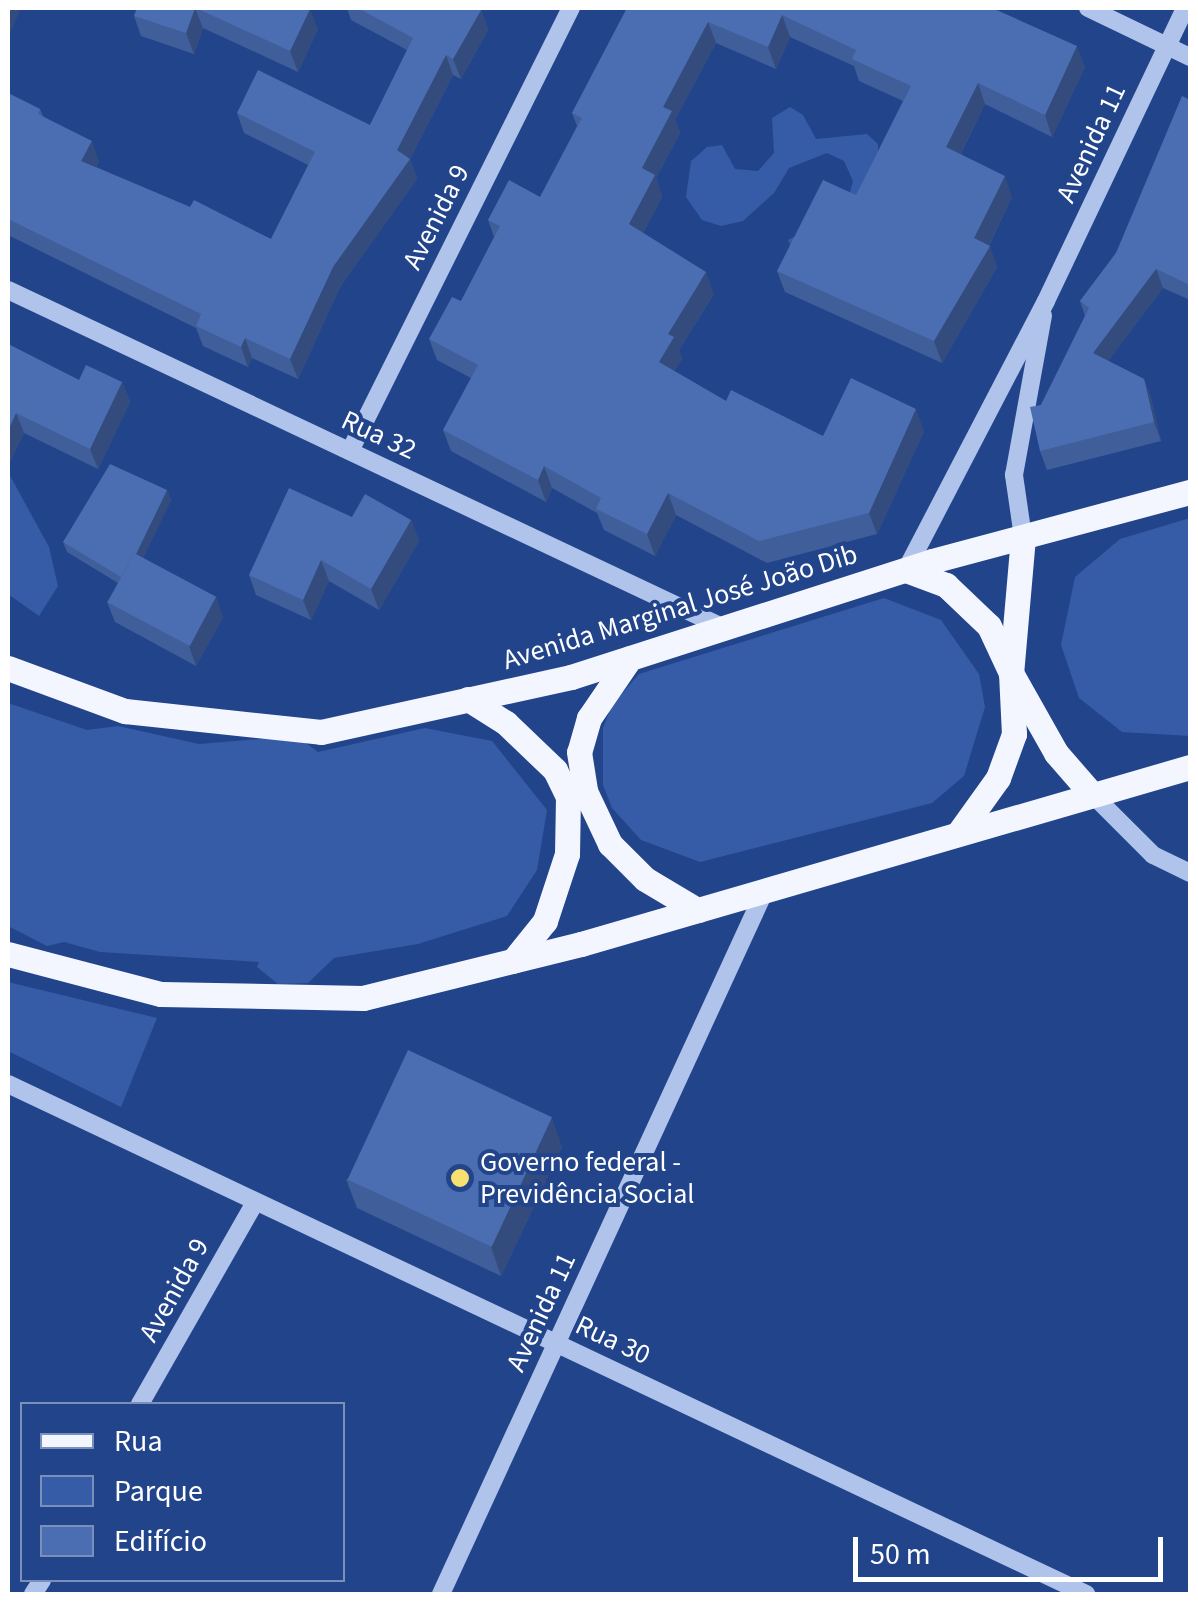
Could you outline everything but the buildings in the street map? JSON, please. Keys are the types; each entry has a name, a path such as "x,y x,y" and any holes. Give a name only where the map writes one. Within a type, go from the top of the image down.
{"main road":[{"name":"Avenida Marginal José João Dib","path":"8,668 125,710 321,732 630,658 906,570 1190,492"},
{"path":"960,831 998,778 1014,734 1011,673 1023,537"},
{"path":"906,570 946,585 989,626 1056,753 1090,792"},
{"path":"630,658 590,718 579,752 585,791 610,844 645,879 698,910"},
{"path":"468,699 506,723 555,770 568,798 568,854 546,920 513,961"},
{"path":"8,954 161,994 363,998 698,910 1090,792 1190,767"}],"street":[{"name":"Avenida 9","path":"350,451 571,8"},
{"path":"1088,8 1190,58"},
{"name":"Avenida 11","path":"906,570 1046,301 1185,8"},
{"name":"Rua 32","path":"8,290 726,629"},
{"name":"Avenida 11","path":"1023,537 1014,475 1046,301"},
{"path":"1090,792 1153,855 1190,872"},
{"name":"Avenida 11","path":"441,1594 766,888"},
{"name":"Rua 30","path":"8,1084 1086,1594"},
{"name":"Avenida 9","path":"141,1402 255,1202"}],"green space":[{"path":"790,107 803,115 816,139 867,134 878,144 878,177 855,233 837,254 811,260 794,252 788,240 845,210 853,181 844,161 827,153 789,168 774,193 743,221 721,226 702,220 686,197 691,161 707,147 722,145 735,169 758,171 774,153 772,118"},
{"path":"8,472 49,547 58,586 39,616 8,594"},
{"path":"1190,518 1190,736 1122,732 1079,698 1061,645 1075,577 1120,539"},
{"path":"884,598 941,620 979,674 985,707 964,776 932,803 700,862 641,840 612,808 603,785 603,728 612,705 639,674"},
{"path":"8,703 87,730 118,726 199,744 296,736 318,752 425,728 492,741 547,810 537,870 507,916 418,944 334,958 308,983 278,984 257,967 259,962 100,952 64,942 47,946 8,926"},
{"path":"8,982 157,1018 121,1107 8,1051"}],"place":[{"name":"Governo federal - Previdência Social","path":"460,1178"}]}
